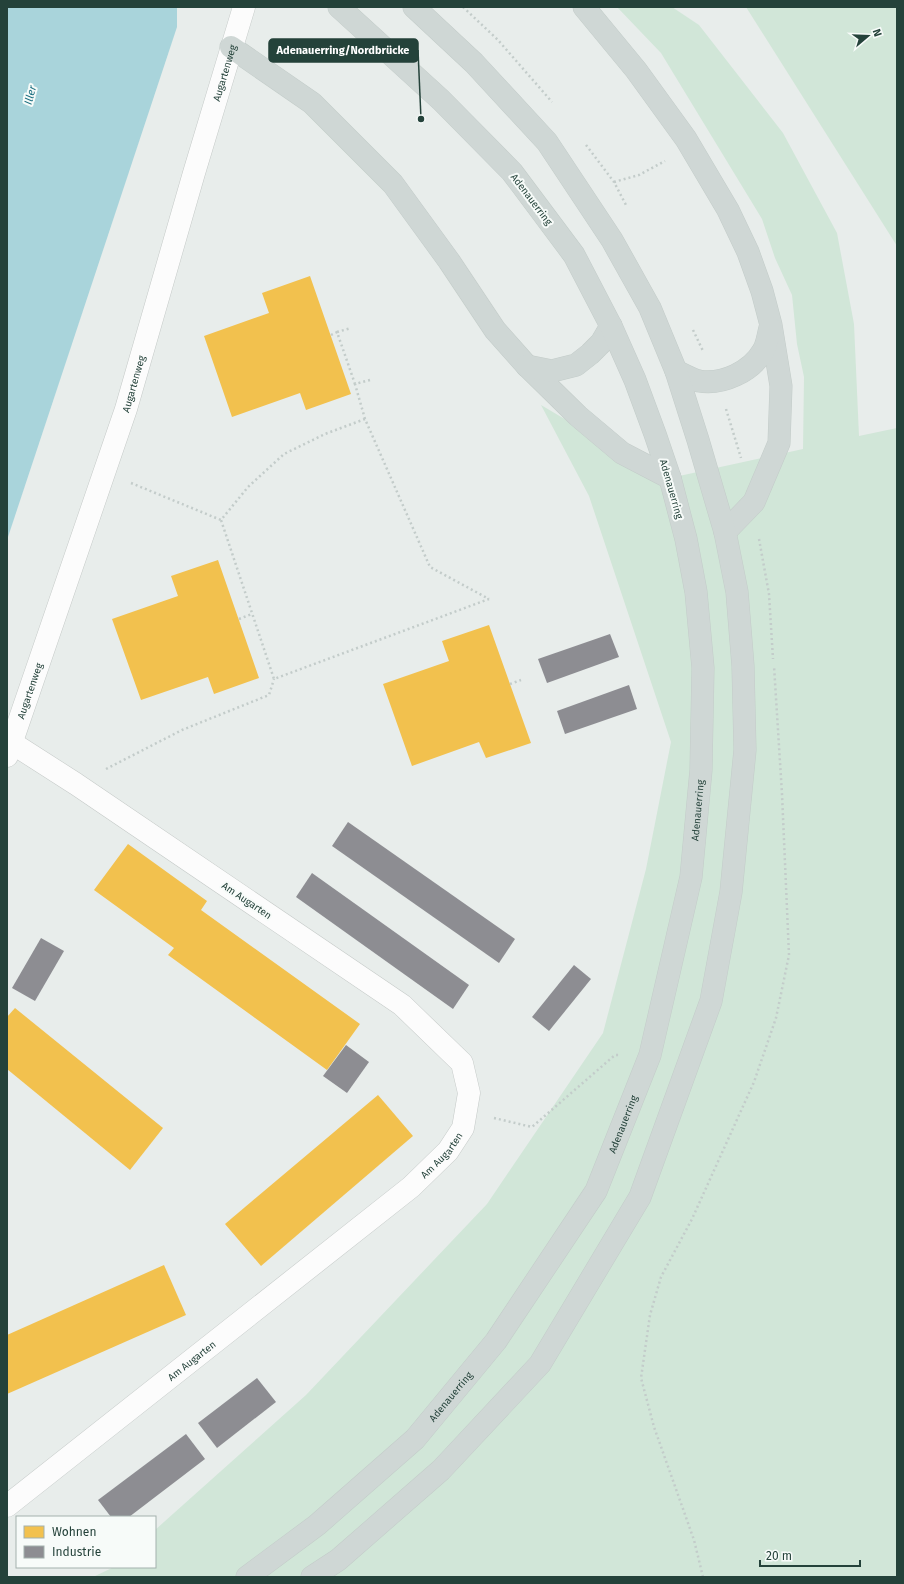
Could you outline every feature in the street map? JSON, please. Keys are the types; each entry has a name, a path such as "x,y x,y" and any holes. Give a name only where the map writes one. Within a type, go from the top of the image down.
{"main road":[{"name":"Adenauerring","path":"247,1577 317,1525 415,1439 496,1341 596,1191 650,1055 691,878 701,770 703,668 696,592 686,539 670,478 635,380 611,326 574,255 512,172 441,100 339,7"},
{"path":"312,1577 338,1560 441,1470 540,1364 640,1197 711,1001 732,892 745,750 743,666 737,592 725,532 676,371 650,308 612,240 547,142 474,63 414,7"},
{"path":"584,7 636,70 686,138 728,210 762,291 771,325 781,386 779,443 754,502 725,532"},
{"path":"231,47 312,102 393,184 449,261 495,330 526,366 578,416 622,453 670,478"},
{"path":"676,371 698,381 718,381 736,375 751,366 763,351 771,325"},
{"path":"526,366 552,371 576,364 596,348 611,326"}],"street":[{"name":"Augartenweg","path":"10,749 126,409 231,47 244,7"},
{"name":"Am Augarten","path":"7,1506 411,1187 448,1151 463,1128 469,1093 462,1063 402,1004 76,784 10,749"}],"path":[{"path":"614,182 639,174 663,163 686,138"},
{"path":"330,335 350,328"},
{"path":"274,679 489,599 430,567 365,419 356,384 337,332"},
{"path":"356,384 370,380"},
{"path":"221,520 248,487 284,454 325,434 365,419"},
{"path":"76,784 182,730 269,695 274,679 221,520 105,472"},
{"path":"239,619 252,614"},
{"path":"510,684 521,680"},
{"path":"466,1111 532,1127 615,1054 650,1055"}],"green space":[{"path":"617,7 672,7 699,25 783,133 837,233 854,324 859,436 897,428 897,1577 93,1577 112,1568 156,1568 156,1529 306,1395 487,1204 603,1033 646,869 671,742 589,496 541,405 622,453 670,478 803,449 804,377 797,344 792,295 775,258 762,219 661,53"},
{"path":"746,7 897,7 897,246"}],"water":[{"name":"Iller","path":"7,7 177,7 177,27 7,540"}],"building: Wohnen":[{"path":"310,276 351,394 306,410 300,393 232,417 204,336 269,313 262,293"},
{"path":"218,560 259,678 214,694 208,677 141,700 112,619 178,596 171,576"},
{"path":"489,625 531,743 486,758 479,742 412,766 383,684 449,661 442,641"},
{"path":"128,844 207,901 201,910 360,1024 327,1070 168,955 174,948 94,890"},
{"path":"15,1008 163,1128 130,1170 7,1069 7,1017"},
{"path":"378,1095 413,1136 261,1266 225,1224"},
{"path":"164,1265 186,1315 7,1394 7,1335"}],"building: Industrie":[{"path":"610,634 619,657 547,683 538,659"},
{"path":"629,685 637,709 565,734 557,711"},
{"path":"348,822 515,939 499,963 332,846"},
{"path":"312,873 469,985 453,1009 296,897"},
{"path":"41,938 64,951 35,1001 12,988"},
{"path":"574,965 591,979 549,1031 532,1017"},
{"path":"346,1045 369,1062 347,1093 323,1076"},
{"path":"257,1378 276,1402 217,1448 198,1423"},
{"path":"186,1434 205,1459 130,1516 110,1516 98,1500"}],"place":[{"name":"Adenauerring/Nordbrücke","path":"421,119"}]}
